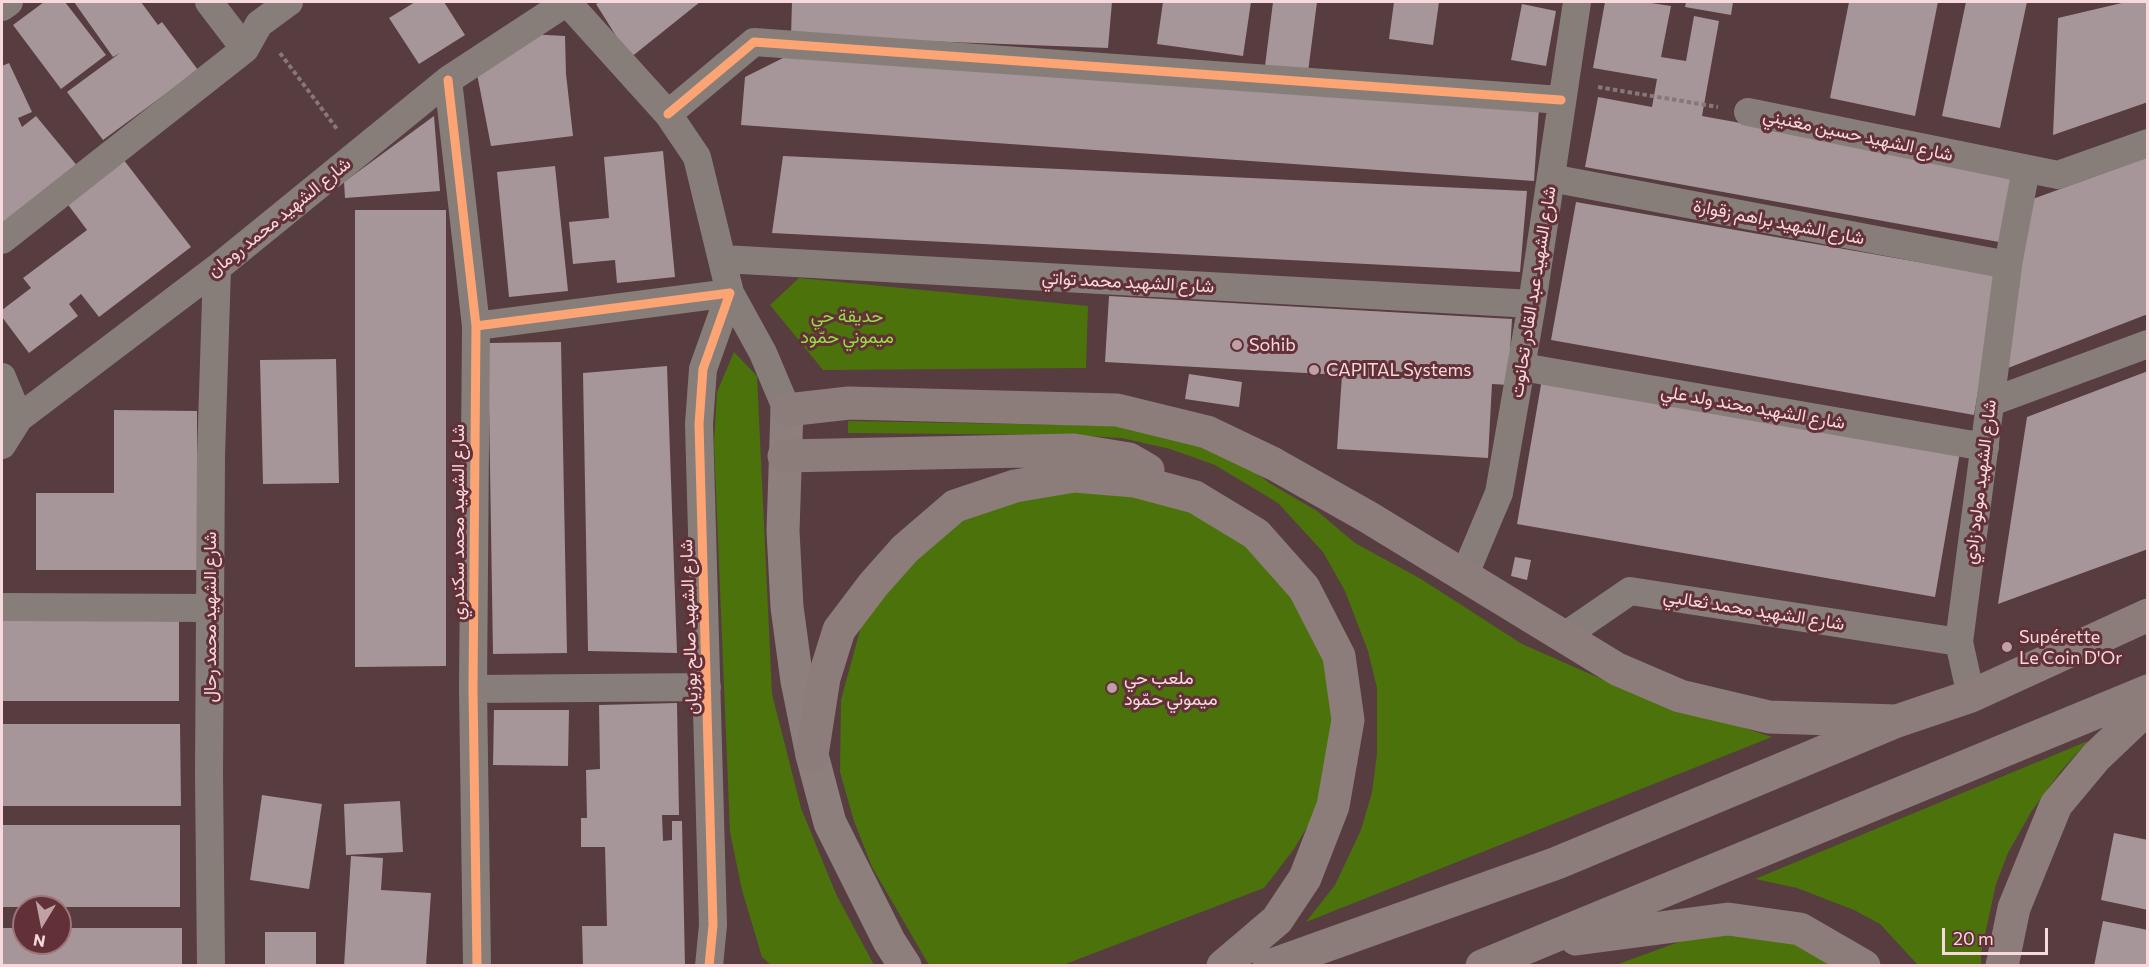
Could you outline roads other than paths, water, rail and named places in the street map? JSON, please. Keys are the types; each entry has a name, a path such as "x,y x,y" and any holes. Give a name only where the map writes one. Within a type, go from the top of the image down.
{"highway":[{"path":"787,410 870,404 1117,410 1207,432 1274,464 1368,517 1617,669 1680,696 1768,717 1897,721"},
{"path":"784,456 1074,450 1129,459 1256,534 1304,588 1338,656 1348,720 1333,806 1305,878 1276,920 1223,966"},
{"path":"812,755 824,678 839,630 873,585 905,549 955,506 1016,486 1074,476 1136,481 1195,497"},
{"path":"1269,966 1557,863 1897,721 1971,696 2148,615"},
{"path":"1482,966 2148,690"},
{"path":"2002,966 2014,908 2056,805 2096,758 2137,718 2148,711"},
{"path":"1533,944 1728,919 1800,929 1864,966"}],"main road":[{"path":"787,410 783,531 787,607 797,681 812,755 830,823 897,953"}],"street":[{"path":"2,7 9,2"},
{"path":"209,2 245,50"},
{"path":"2,240 245,50 258,24 289,2"},
{"path":"567,2 668,114 697,157 730,293 763,353 787,410"},
{"name":"شارع الشهيد محمد رومان","path":"2,445 20,418 217,268 448,80 567,2"},
{"name":"شارع الشهيد عبد القادر تحانوت","path":"1464,576 1499,493 1522,367 1577,2"},
{"path":"668,114 754,42 1563,90"},
{"name":"شارع الشهيد محمد سكندري","path":"448,80 476,326 473,689 477,966"},
{"name":"شارع الشهيد حسين مغنيني","path":"1748,112 2058,175 2148,143"},
{"name":"شارع الشهيد مولود زادي","path":"1971,696 1959,642 2008,266 2026,169"},
{"name":"شارع الشهيد براهم زقوارة","path":"1551,178 2008,266"},
{"name":"شارع الشهيد محمد تواتي","path":"723,259 1532,304"},
{"name":"شارع الشهيد محمد رحال","path":"211,966 211,456 217,268"},
{"path":"476,326 730,293"},
{"name":"شارع الشهيد صالح بوزيان","path":"709,966 713,925 699,424 703,369 730,293"},
{"path":"1991,402 2148,344"},
{"name":"شارع الشهيد محند ولد علي","path":"1522,367 1985,447"},
{"path":"2,377 20,418"},
{"name":"شارع الشهيد محمد ثعالبي","path":"1563,637 1630,591 1959,642"},
{"path":"2,607 210,608"},
{"path":"473,689 707,687"},
{"name":"شارع الشهيد صالح بوزيان","path":"713,925 727,966"}],"place":[{"name":"Sohib","path":"1237,345"},
{"name":"CAPITAL Systems","path":"1314,370"},
{"name":"Supérette Le Coin D'Or","path":"2007,647"},
{"name":"ملعب حي ميموني حمّود","path":"1112,688"}],"park label":[{"name":"حديقة حي ميموني حمّود","path":"847,326"}]}
